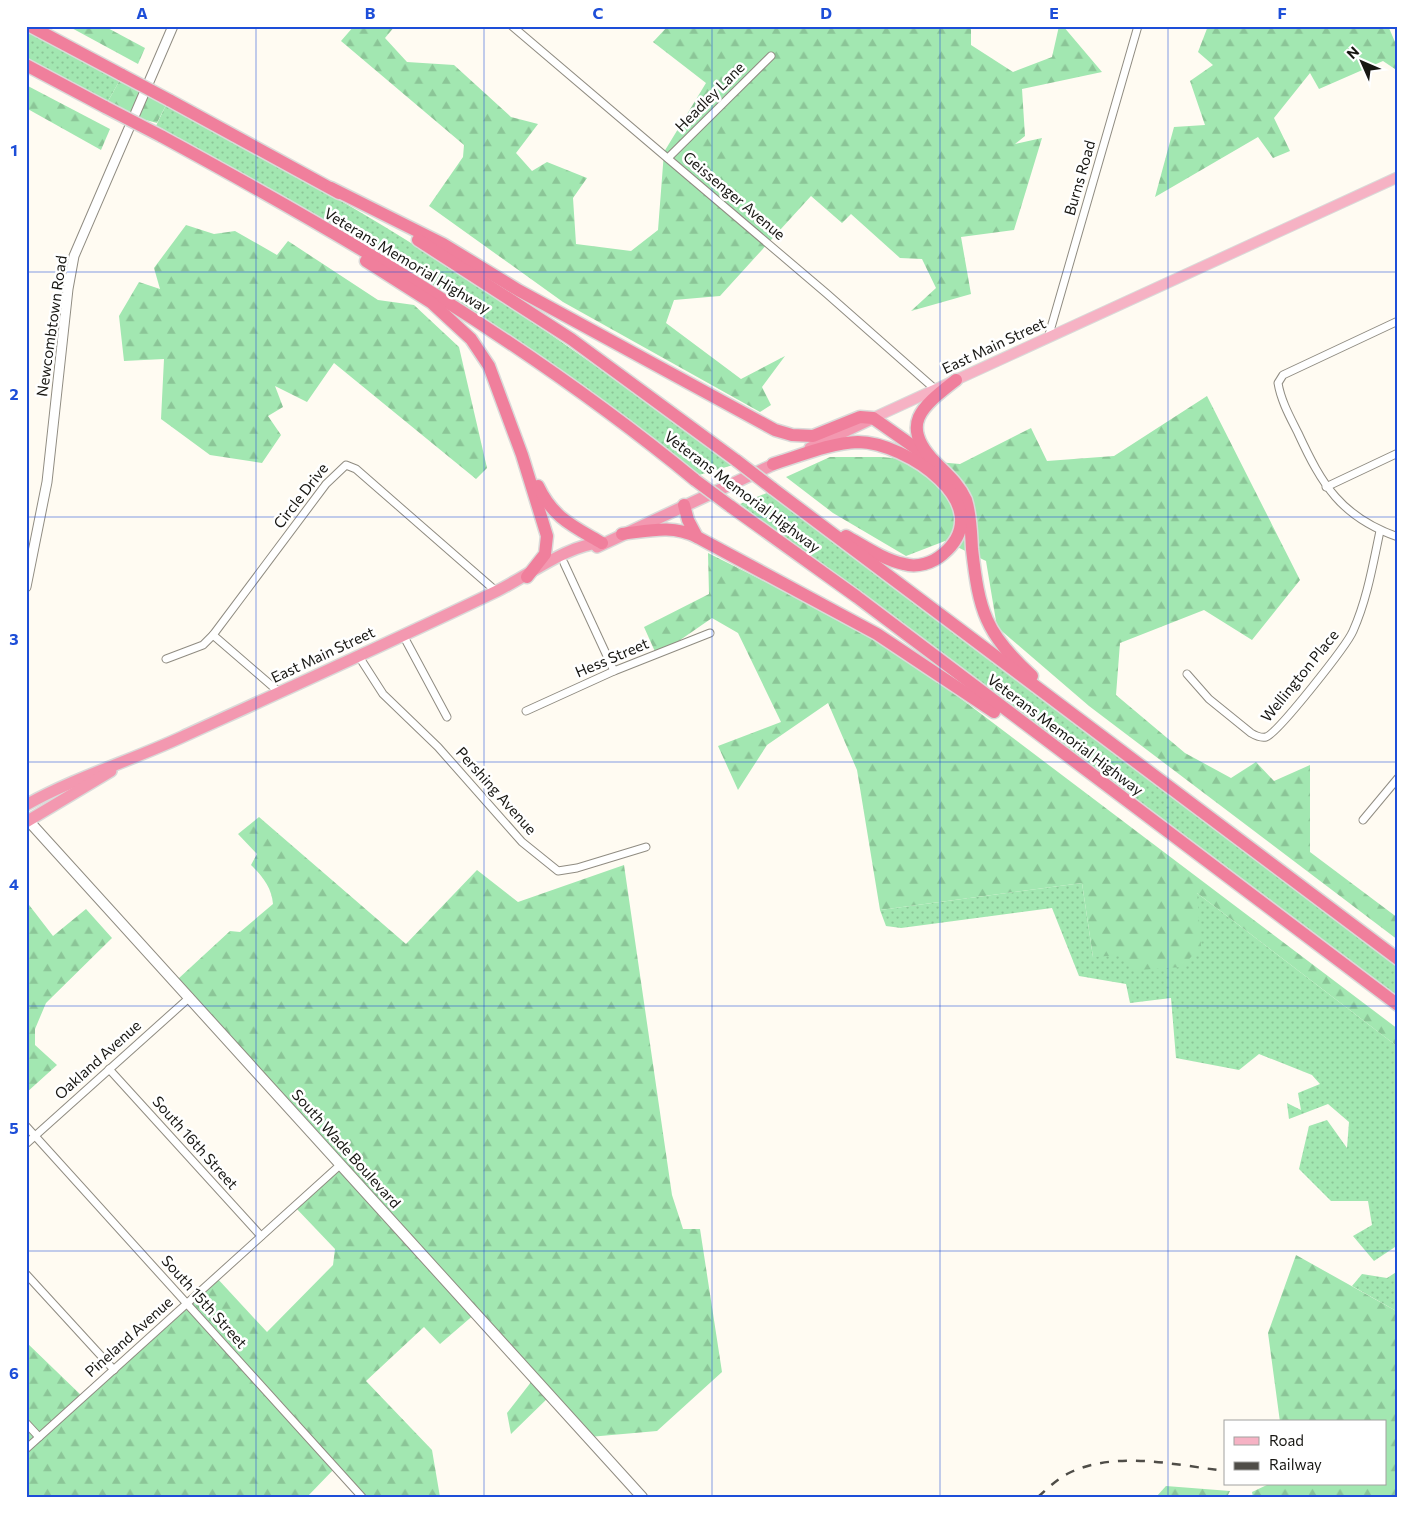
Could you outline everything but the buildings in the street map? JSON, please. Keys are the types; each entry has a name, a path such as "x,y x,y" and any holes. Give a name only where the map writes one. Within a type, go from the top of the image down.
{"highway":[{"name":"Veterans Memorial Highway","path":"30,26 331,188 455,263 571,339 737,461 1398,960"},
{"name":"Veterans Memorial Highway","path":"26,65 262,192 313,224 386,264 483,325 637,432 695,480 857,598 1398,1005"},
{"path":"331,188 443,244 518,290 775,430 792,435 813,436 860,417 873,418 934,461 951,476 966,500 977,592 982,610 993,631 1011,656 1041,684 1144,769"},
{"path":"313,224 383,273 432,303 470,339 489,366 522,455 547,541 546,554 526,577"},
{"path":"934,461 918,437 916,419 933,398 956,380"},
{"name":"East Main Street","path":"526,577 564,563 602,543 873,418"},
{"path":"773,464 833,446 859,442 878,445 902,453 936,476 956,499 960,518 955,540 947,551 930,562 909,565 871,550 800,510"},
{"path":"522,455 542,496 555,514 602,543"},
{"path":"684,505 688,520 697,537"},
{"path":"622,534 659,528 681,531 697,537 896,645 1118,795"},
{"name":"East Main Street","path":"26,805 52,791 132,758 497,592 526,577 539,567 562,556 592,543 602,543"},
{"name":"East Main Street","path":"27,821 132,758"}],"main road":[{"name":"East Main Street","path":"873,418 1398,177"},
{"name":"South Wade Boulevard","path":"27,821 190,997 642,1497"}],"street":[{"name":"Newcombtown Road","path":"26,587 47,482 68,288 74,256 173,26"},
{"name":"Geissenger Avenue","path":"512,26 936,390"},
{"name":"Burns Road","path":"1048,338 1138,26"},
{"name":"Headley Lane","path":"668,158 771,56"},
{"path":"1398,321 1283,376 1278,383 1281,397 1311,462 1326,486 1346,510 1380,531 1398,537"},
{"path":"1326,486 1398,453"},
{"name":"Circle Drive","path":"212,635 326,484 337,471 346,465 363,475 497,592"},
{"name":"Wellington Place","path":"1187,674 1209,699 1251,734 1259,737 1270,735 1316,681 1353,632 1360,614 1380,531"},
{"path":"564,563 614,671"},
{"name":"Hess Street","path":"526,711 614,671 710,633"},
{"path":"166,659 203,645 212,635 279,692"},
{"path":"403,635 447,716"},
{"name":"Pershing Avenue","path":"358,655 383,694 438,748 522,842 558,871 577,868 646,847"},
{"path":"1363,820 1398,778"},
{"name":"Oakland Avenue","path":"26,1144 190,997"},
{"name":"South 16th Street","path":"109,1069 261,1236"},
{"name":"South 15th Street","path":"26,1126 362,1497"},
{"name":"Pineland Avenue","path":"26,1449 340,1164"},
{"path":"26,1274 114,1370"},
{"path":"26,1423 39,1437"}],"green space":[{"path":"68,26 104,26 145,48 138,64"},
{"path":"354,26 395,26 385,38 407,62 454,65 511,117 538,124 516,153 532,171 547,162 587,178 573,198 576,244 631,251 658,230 664,152 706,83 653,42 668,26 971,28 971,45 1013,72 1052,57 1059,26 1063,26 1102,72 1022,89 1025,136 1015,144 1042,138 1014,230 961,237 971,294 911,311 936,288 922,259 900,258 851,214 842,223 811,196 720,296 674,300 666,323 741,379 785,356 762,387 771,405 760,412 563,302 429,206 463,157 464,145 341,41"},
{"path":"1208,26 1391,26 1389,28 1398,49 1398,71 1383,61 1319,89 1310,73 1274,118 1290,151 1273,158 1258,137 1155,197 1174,127 1205,125 1190,81 1213,65 1198,52"},
{"path":"26,28 121,78 107,103 26,60"},
{"path":"121,78 140,92 129,115 107,103"},
{"path":"26,85 110,129 101,150 26,108"},
{"path":"148,95 166,105 157,123 138,118"},
{"path":"166,105 345,203 446,265 571,348 733,465 699,475 608,404 466,306 318,216 155,128"},
{"path":"186,225 214,234 235,231 277,255 288,241 378,300 414,305 459,347 487,468 476,479 334,363 307,402 275,386 283,407 268,416 281,435 262,463 210,455 161,419 164,359 124,361 119,316 139,282 160,289 154,268"},
{"path":"1207,396 1300,580 1252,640 1204,610 1120,643 1116,695 1185,753 1231,778 1256,762 1274,781 1310,765 1310,852 1398,918 1398,940 1089,706 997,627 986,561 945,541 906,556 833,513 786,477 830,457 881,457 960,464 1031,428 1047,461 1114,456"},
{"path":"769,492 1398,965 1398,999 740,504"},
{"path":"708,553 886,642 1398,1029 1398,1047 1197,893 1201,946 1182,967 1137,970 1121,955 1093,957 1082,883 880,910 857,770 828,703 767,745 738,790 718,746 781,722 738,633 712,618 657,656 644,627 709,594"},
{"path":"259,817 406,944 477,870 518,902 624,865 672,1195 683,1229 700,1229 722,1372 657,1431 589,1437 551,1395 511,1434 507,1413 535,1377 476,1313 440,1344 424,1327 366,1381 432,1450 440,1497 362,1497 335,1468 307,1497 26,1497 26,1342 84,1398 216,1277 267,1332 333,1265 335,1249 294,1206 341,1162 178,979 230,931 240,932 273,904 271,893 266,883 251,865 257,854 238,834"},
{"path":"1082,883 1093,957 1197,893 1398,1047 1398,1245 1374,1261 1353,1236 1372,1225 1368,1201 1331,1201 1299,1169 1309,1126 1327,1120 1347,1148 1349,1122 1328,1104 1289,1119 1287,1103 1301,1110 1298,1093 1320,1084 1312,1075 1259,1054 1239,1070 1176,1058 1171,998 1130,1003 1126,984 1079,976 1052,908 901,928 886,926 880,910"},
{"path":"26,901 53,936 86,909 112,938 46,1003 35,1029 35,1045 57,1065 26,1093"},
{"path":"1296,1255 1398,1312 1398,1497 1253,1497 1252,1492 1265,1486 1386,1486 1386,1420 1280,1420 1268,1333"},
{"path":"1398,1271 1398,1312 1352,1286 1362,1274 1387,1278"},
{"path":"1166,1486 1230,1491 1227,1497 1156,1497"}],"railway":[{"path":"1038,1497 1069,1473 1105,1462 1143,1461 1218,1470"}]}
